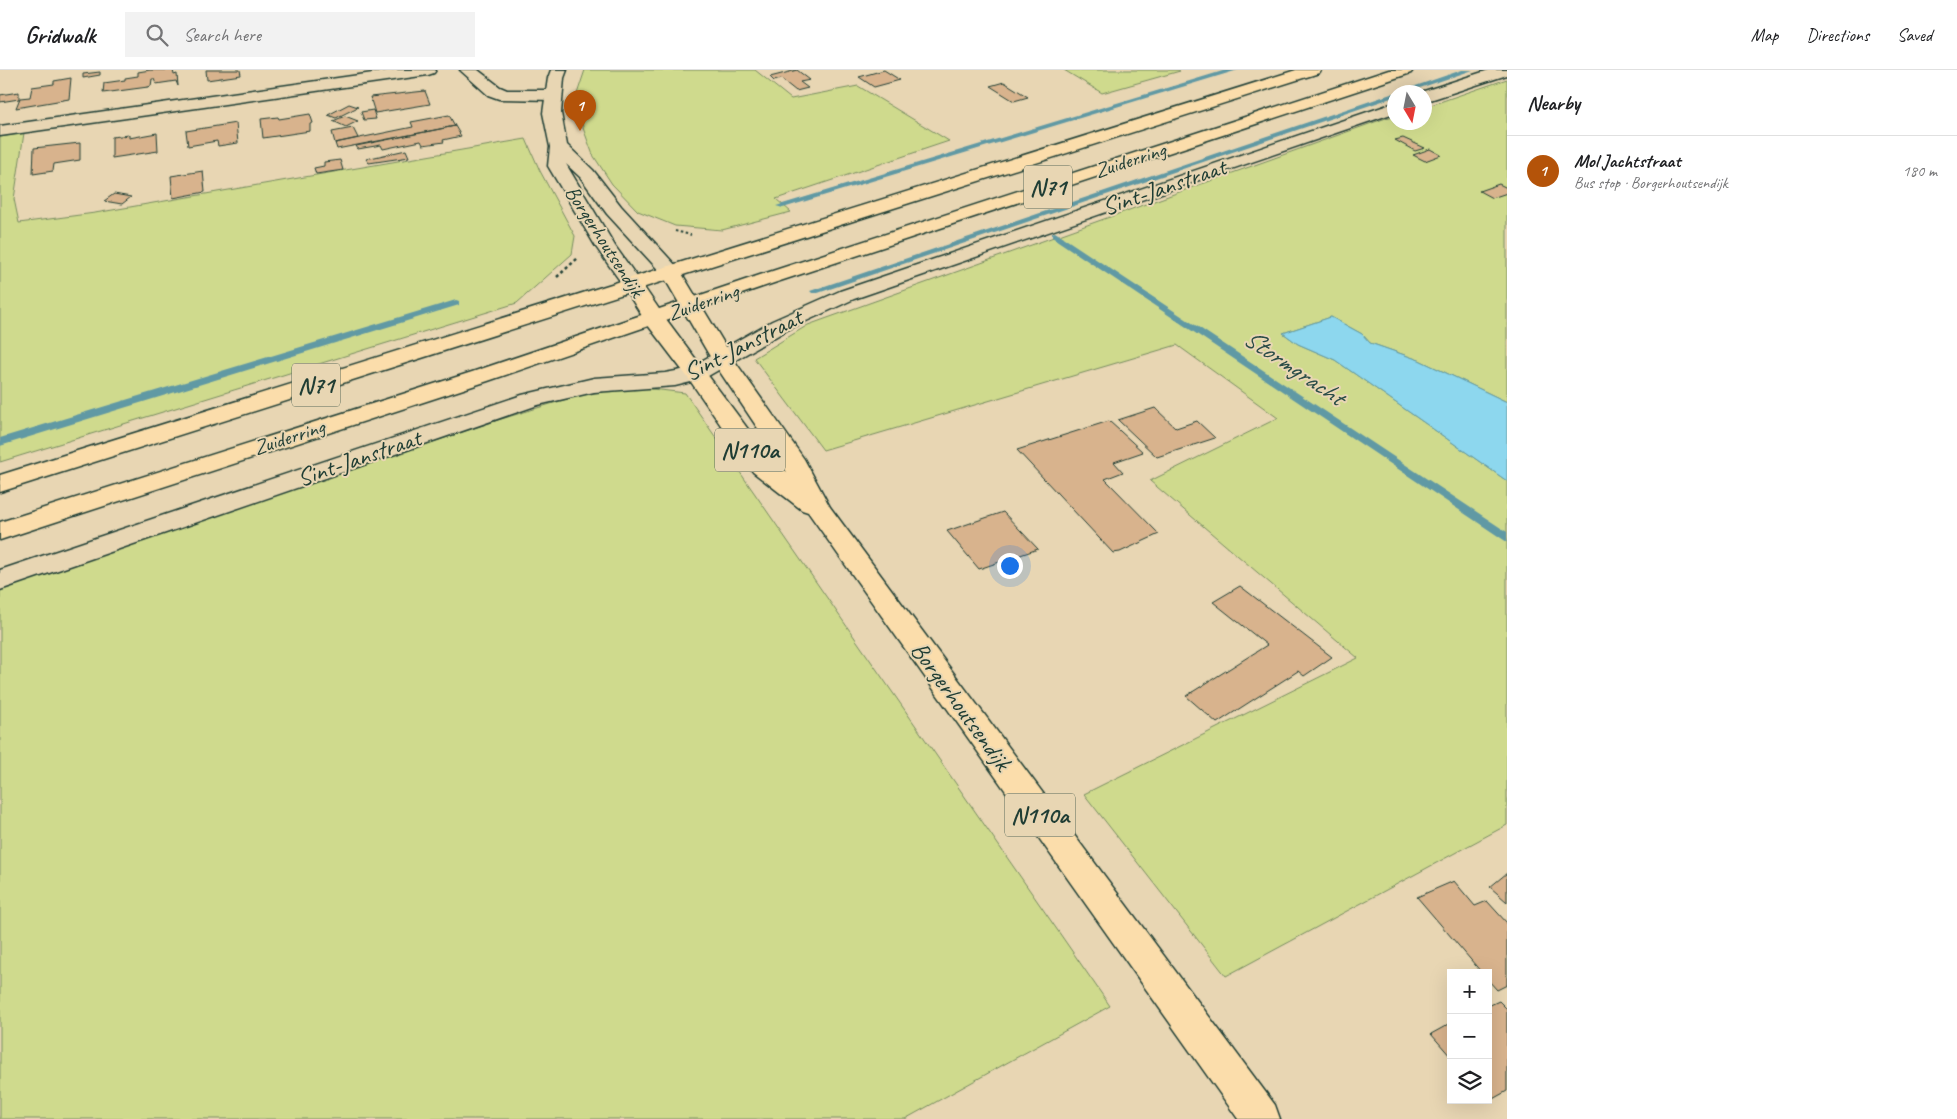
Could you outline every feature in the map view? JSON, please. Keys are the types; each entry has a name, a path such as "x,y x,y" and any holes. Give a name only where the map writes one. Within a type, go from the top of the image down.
{"main road":[{"name":"Zuiderring","path":"0,484 1314,70"},
{"name":"Zuiderring","path":"0,531 692,306 776,276 1405,70"},
{"name":"Borgerhoutsendijk","path":"671,272 723,360 795,465 820,511 1261,1119"},
{"name":"Borgerhoutsendijk","path":"632,284 762,466 820,511"}],"street":[{"path":"0,131 428,70"},
{"path":"468,70 494,91 505,95 553,95"},
{"name":"Borgerhoutsendijk","path":"559,70 553,95 555,134 559,147 557,166 606,247 632,284"},
{"path":"1432,95 1505,70"},
{"name":"Sint-Janstraat","path":"0,580 530,400 580,386 618,382 675,380 697,374 794,317 847,295 1387,110"},
{"name":"Borgerhoutsendijk","path":"559,147 587,174 614,210 671,272"}],"path":[{"path":"540,314 532,302 534,296 582,254"}],"green space":[{"path":"585,70 755,70 791,99 858,86 949,141 776,199 791,212 722,230 675,226 638,211 612,184 593,155 583,128 577,94"},
{"path":"1064,70 1178,70 1180,71 1102,93"},
{"path":"1507,79 1507,402 1419,360 1370,343 1362,334 1331,317 1283,333 1298,344 1335,360 1507,481 1507,825 1226,976 1084,794 1358,658 1150,481 1278,418 1177,345 823,450 754,358 808,325 1386,118 1387,130 1432,130 1432,105"},
{"path":"24,133 14,199 19,223 95,213 526,139 540,171 575,236 572,254 517,303 0,462 0,137"},
{"path":"636,387 685,393 1110,1006 905,1119 0,1119 0,588 498,420 580,395"}],"water":[{"path":"1331,317 1362,334 1370,343 1419,360 1507,402 1507,481 1335,360 1298,344 1283,333"}],"building":[{"path":"173,70 174,75 177,74 178,86 176,81 156,84 154,79 152,79 151,86 148,87 103,93 104,83 125,80 125,78 138,76 138,72"},
{"path":"206,70 240,70 241,75 207,80"},
{"path":"797,70 810,80 800,82 808,88 796,91 781,79 774,81 770,77"},
{"path":"884,70 900,80 874,87 859,77"},
{"path":"100,72 100,75 83,78 83,74"},
{"path":"71,78 69,99 16,108 20,98 30,97 32,87 54,84 54,81"},
{"path":"1004,82 1028,97 1014,101 990,86"},
{"path":"425,91 430,104 375,113 370,97"},
{"path":"19,92 19,99 0,102 0,95"},
{"path":"349,104 358,107 336,118 328,115"},
{"path":"373,110 376,119 364,120 361,112"},
{"path":"310,114 313,123 310,124 310,131 263,138 261,119 278,117 279,119"},
{"path":"449,115 455,126 337,149 335,143 413,127 411,122"},
{"path":"345,116 358,121 346,127 333,121"},
{"path":"236,123 238,143 218,146 217,141 188,146 186,131"},
{"path":"455,126 461,136 443,140 444,142 423,145 421,141 383,149 381,145 358,149 356,146"},
{"path":"353,128 358,138 335,143 332,132"},
{"path":"157,133 158,151 112,158 112,137 129,135 129,138"},
{"path":"1403,138 1425,148 1415,151 1395,140"},
{"path":"80,143 80,160 54,164 53,171 33,174 34,148"},
{"path":"1430,149 1441,155 1425,161 1413,155"},
{"path":"406,150 409,157 369,163 366,159"},
{"path":"340,160 343,170 316,174 314,168 324,166 324,162"},
{"path":"203,171 205,192 173,198 171,176"},
{"path":"1499,184 1507,188 1507,193 1492,198 1479,191"},
{"path":"114,194 131,197 122,204 104,201"},
{"path":"1155,408 1176,428 1197,421 1215,438 1157,457 1118,420"},
{"path":"1109,421 1143,452 1114,462 1123,472 1105,479 1159,534 1120,552 1113,553 1017,450"},
{"path":"1003,512 1038,549 979,569 947,531"},
{"path":"1240,586 1332,657 1304,676 1298,671 1217,723 1186,696 1267,645 1213,602"},
{"path":"1507,873 1507,902 1490,887"},
{"path":"1454,881 1475,906 1487,901 1507,923 1507,985 1497,990 1492,984 1492,969 1479,969 1417,897"},
{"path":"1499,1001 1507,1009 1507,1091 1492,1099 1492,1014 1492,1004"},
{"path":"1447,1025 1447,1052 1431,1034"}],"waterway":[{"path":"780,206 1234,70"},
{"path":"1423,85 1469,70"},
{"path":"815,291 1387,97"},
{"name":"Stormgracht","path":"1055,235 1507,538"},
{"path":"0,442 456,303"}],"place":[{"name":"Mol Jachtstraat","path":"580,131"}]}
